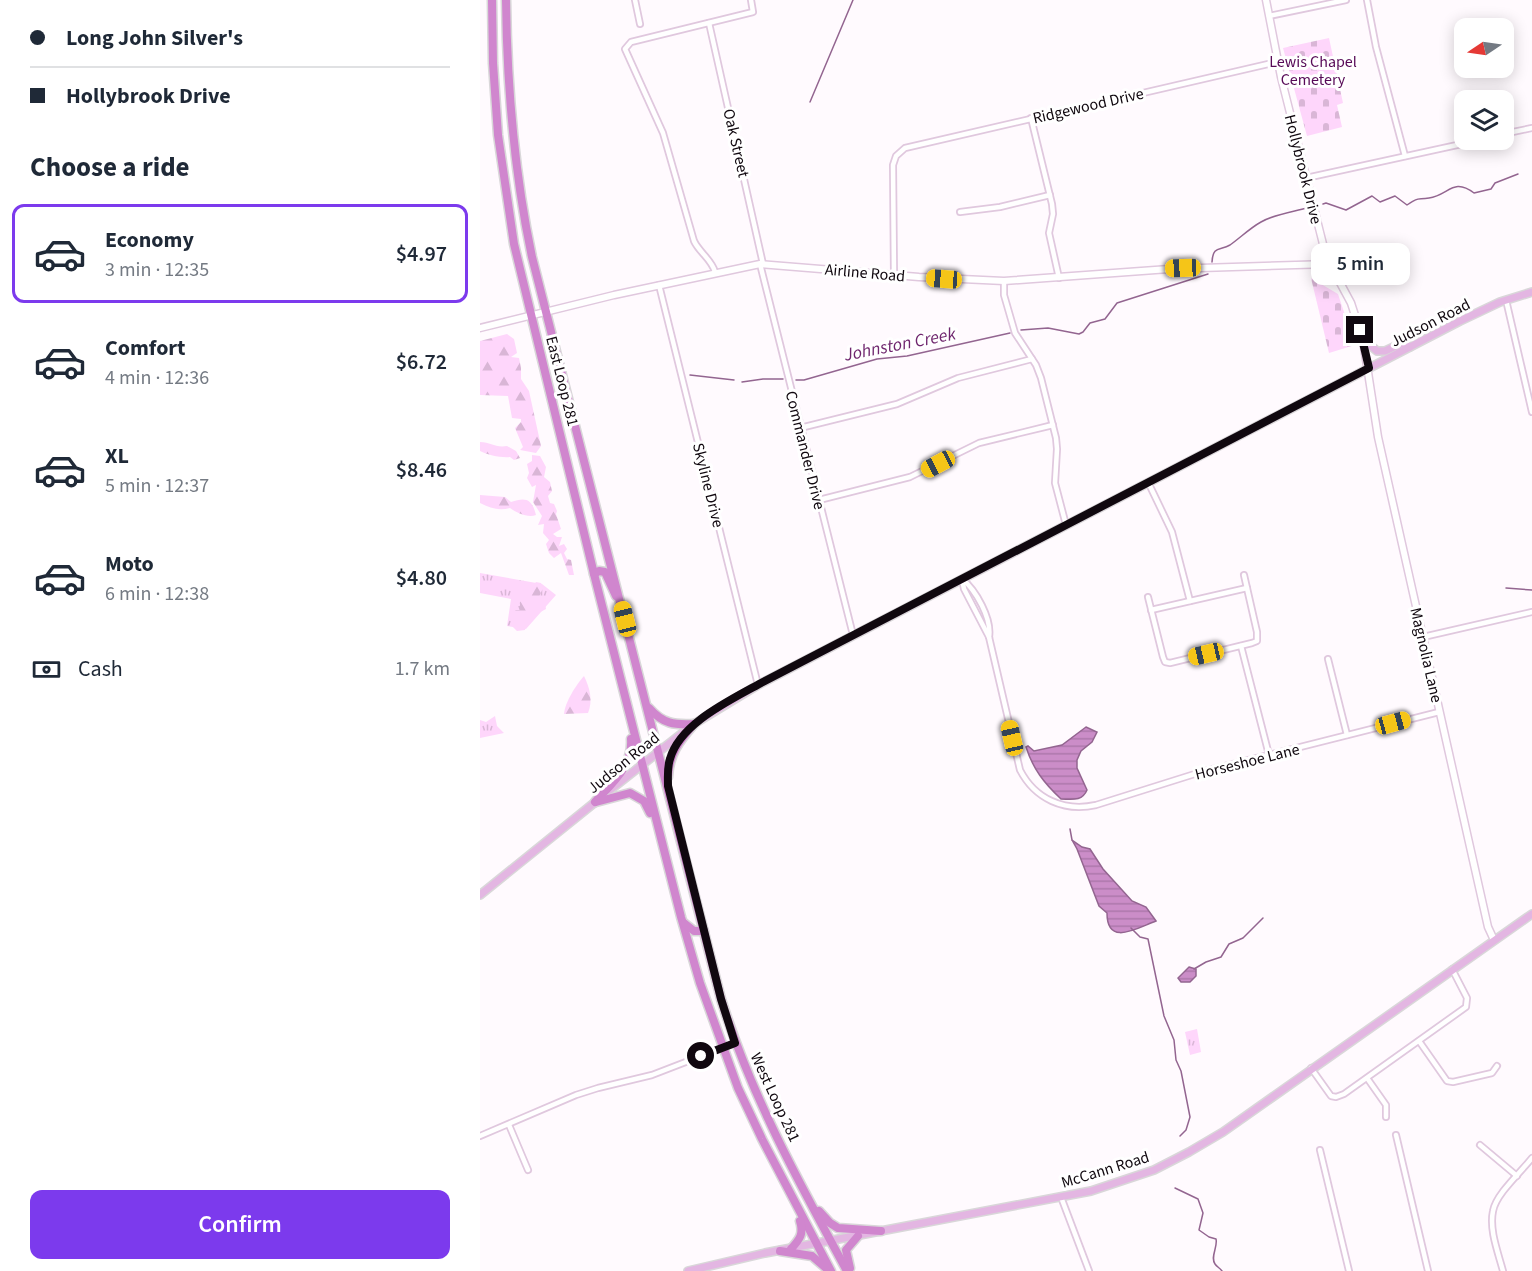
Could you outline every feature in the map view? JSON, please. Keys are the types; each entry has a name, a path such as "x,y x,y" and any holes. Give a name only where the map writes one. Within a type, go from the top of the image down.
{"highway":[{"name":"East Loop 281","path":"492,0 495,98 508,205 531,316 642,764"},
{"path":"501,0 507,48"},
{"name":"East Loop 281","path":"506,0 507,48 515,154 525,220 545,312 658,751"},
{"path":"495,98 503,127 506,151 515,154"},
{"path":"594,574 601,571 606,573 622,607"},
{"path":"648,707 666,723 694,724"},
{"path":"595,802 625,768 629,759 632,747 630,720"},
{"path":"668,786 671,754 694,724"},
{"name":"West Loop 281","path":"658,751 721,999 735,1043 766,1116 849,1271"},
{"name":"West Loop 281","path":"642,764 681,917 722,1048 754,1123 830,1271"},
{"path":"595,802 624,793 636,795 647,805 660,836"},
{"path":"681,917 690,929 695,932 704,931"},
{"path":"808,1198 834,1227 881,1231"},
{"path":"791,1249 801,1238 803,1232 796,1203"},
{"path":"849,1271 847,1247 858,1236"},
{"path":"780,1251 814,1257 830,1271"}],"main road":[{"name":"Hollybrook Drive","path":"1266,0 1277,62 1330,264 1349,298 1362,333 1369,368"},
{"name":"Airline Road","path":"480,328 715,272 761,264 1004,281 1169,269 1330,264"},
{"name":"Judson Road","path":"480,895 658,751 694,724 758,685 1470,316 1506,300 1532,292"},
{"path":"1362,333 1368,337 1370,345 1377,351 1385,351 1402,343 1410,347"},
{"name":"Magnolia Lane","path":"1369,368 1378,437 1488,927 1494,940"},
{"name":"McCann Road","path":"688,1271 1091,1191 1133,1178 1182,1156 1228,1128 1532,914"}],"street":[{"path":"635,0 640,24"},
{"path":"715,272 700,252 693,237 665,138 625,52 626,46 631,42 753,12 751,0"},
{"path":"1269,16 1346,0"},
{"path":"1367,0 1405,156"},
{"name":"Oak Street","path":"709,23 761,264"},
{"name":"Ridgewood Drive","path":"894,275 893,165 900,151 914,145 1277,62"},
{"path":"1032,118 1053,212 1049,233 1059,278"},
{"path":"1514,132 1532,128"},
{"path":"1306,177 1454,146"},
{"path":"960,212 1000,207 1050,195"},
{"name":"Commander Drive","path":"761,264 853,635"},
{"path":"1004,281 1004,293 1013,328 1040,375 1053,425 1057,446 1055,483 1066,525"},
{"name":"Skyline Drive","path":"659,285 758,685"},
{"path":"1506,300 1532,412"},
{"path":"800,428 894,405 958,378 1032,359"},
{"path":"819,500 910,477 979,443 1053,425"},
{"path":"1148,482 1175,540 1190,601"},
{"path":"1148,597 1163,657 1168,663 1255,642 1257,639 1244,575"},
{"name":"Horseshoe Lane","path":"962,579 970,585 990,630 989,638 1020,770 1035,790 1056,804 1075,808 1096,805 1169,781 1440,712"},
{"path":"1151,610 1247,588"},
{"path":"1423,638 1532,612"},
{"path":"1241,646 1269,755"},
{"path":"1328,659 1347,735"},
{"path":"1311,1068 1334,1097 1344,1094 1367,1078 1467,1006 1468,1001 1463,987 1452,969"},
{"path":"1419,1041 1447,1081 1453,1082 1492,1073 1497,1066"},
{"path":"480,1136 576,1095 646,1077 735,1043"},
{"path":"1367,1078 1386,1105 1386,1117"},
{"path":"509,1125 528,1170"},
{"path":"1396,1135 1428,1271"},
{"path":"1480,1145 1518,1176"},
{"path":"1320,1150 1349,1271"},
{"path":"1503,1271 1494,1233 1493,1212 1500,1197 1532,1158"},
{"path":"1061,1197 1089,1271"}],"green space":[{"name":"Lewis Chapel Cemetery","path":"1329,38 1343,103 1337,105 1342,127 1307,136 1283,48"},
{"path":"1311,278 1338,294 1355,345 1329,353"},
{"path":"507,334 514,339 517,353 511,357 519,358 521,379 529,391 541,446 536,453 520,450 523,447 515,428 521,419 512,418 508,396 480,395 480,341"},
{"path":"480,442 507,446 516,451 520,458 514,460 510,457 499,457 480,451"},
{"path":"532,455 540,456 546,467 544,477 550,482 552,491 548,496 550,503 554,504 557,511 561,529 553,534 562,537 559,546 564,544 567,549 564,553 567,559 571,560 574,575 569,575 561,553 554,558 549,553 546,544 549,540 543,533 544,524 538,525 542,516 533,502 536,485 532,487 527,478 529,473 527,464 532,461"},
{"path":"480,495 505,497 511,502 528,501 533,506 536,515 530,516 510,508 498,509 487,506 480,503"},
{"path":"480,573 542,584 556,595 526,629 507,626 511,599 480,593"},
{"path":"518,582 532,587 536,582 541,583 543,588 539,597 533,599 539,605 545,603 546,609 533,616 532,622 526,622 525,630 517,631 511,625 514,610 520,610 520,604 510,588"},
{"path":"584,676 590,695 588,713 564,714 571,694"},
{"path":"495,716 497,726 504,733 480,738 480,720 486,722"},
{"path":"1197,1029 1201,1052 1190,1055 1185,1032"}],"shaded area":[{"path":"1086,727 1097,732 1092,742 1081,751 1077,760 1077,768 1087,790 1079,798 1061,799 1040,775 1026,747 1034,751 1062,745"},
{"path":"1072,840 1090,849 1103,869 1132,901 1146,907 1156,921 1132,931 1112,930 1108,923 1107,913 1099,906"},
{"path":"1189,967 1196,969 1196,976 1190,982 1181,982 1178,978"}],"waterway":[{"path":"810,102 853,0"},
{"name":"Johnston Creek","path":"1323,204 1346,210 1372,196 1380,202 1395,196 1407,205 1456,187 1467,188 1474,193 1491,189 1495,183 1518,174"},
{"name":"Johnston Creek","path":"1212,262 1215,251 1230,245 1266,219 1307,208"},
{"name":"Johnston Creek","path":"1021,330 1048,328 1079,334 1090,323 1105,319 1117,303 1208,274"},
{"name":"Johnston Creek","path":"796,380 804,380 877,359 907,356 1010,333"},
{"name":"Johnston Creek","path":"690,375 734,380"},
{"name":"Johnston Creek","path":"742,382 783,379"},
{"path":"1506,588 1532,590"},
{"path":"1070,829 1072,840"},
{"path":"1194,969 1221,957 1229,944 1243,938 1263,918"},
{"path":"1131,928 1140,937 1148,939 1164,1016 1174,1040 1176,1060 1181,1071 1190,1117 1186,1130 1180,1136"},
{"path":"1175,1188 1198,1199 1203,1213 1199,1230 1216,1239 1214,1261 1222,1271"}],"route":[{"path":"701,1056 735,1043 721,999 668,786 671,754 694,724 761,683 1369,368 1360,330"}]}
